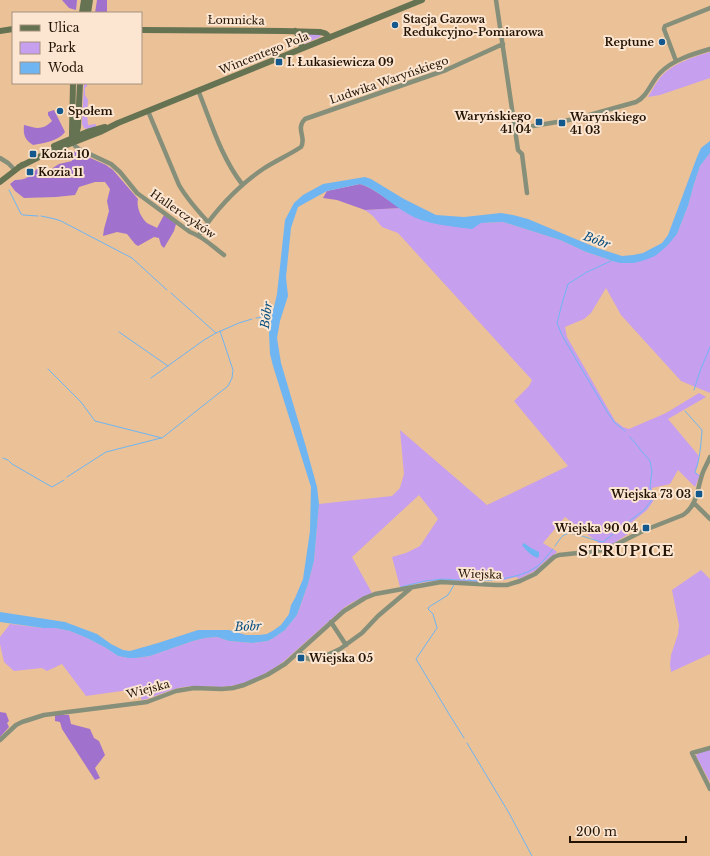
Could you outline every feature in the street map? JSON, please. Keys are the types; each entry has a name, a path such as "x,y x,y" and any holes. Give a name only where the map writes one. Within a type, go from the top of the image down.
{"street":[{"path":"84,0 85,12"},
{"path":"85,12 90,0"},
{"name":"Wincentego Pola","path":"0,182 32,157 100,132 198,90 422,0"},
{"path":"496,0 518,150 522,154 527,193"},
{"path":"676,61 664,29 665,26 710,8"},
{"path":"0,31 12,29"},
{"name":"Łomnicka","path":"142,30 295,31 324,33 328,34 329,38"},
{"path":"295,31 299,36 302,48"},
{"name":"Ludwika Waryńskiego","path":"242,184 264,168 298,149 302,145 303,142 300,127 302,121 307,117 446,70 503,44"},
{"path":"516,129 575,119 636,102 644,97 660,72 676,61 710,49"},
{"path":"74,84 74,141"},
{"path":"74,141 78,127 80,84"},
{"path":"198,90 227,161 242,184 208,222 199,235"},
{"path":"148,111 184,195 208,222"},
{"name":"Wincentego Pola","path":"74,141 87,132 114,125"},
{"path":"78,127 87,132"},
{"name":"Hallerczyków","path":"74,141 79,149 111,164 138,193 190,232 199,235 224,254"},
{"path":"0,158 17,169"},
{"path":"710,457 703,472 694,503 710,520"},
{"name":"Wiejska","path":"0,740 16,725 44,715 147,702 176,692 194,688 222,689 244,685 267,675 286,664 344,611 365,598 375,594 431,583 441,582 496,585 520,581 535,574 554,557 559,555 607,549 645,530 683,515 694,503"},
{"name":"Wiejska","path":"299,652 306,658 313,660 319,659 340,649 362,633 378,616 412,587"},
{"path":"331,622 346,644"},
{"path":"710,748 692,753 710,789"}],"green space":[{"path":"302,34 319,34 321,36 304,44"},
{"path":"710,52 710,78 660,95 648,97 660,78 670,69 690,59"},
{"path":"84,84 87,84 85,88 85,95 88,100 88,125 96,124 96,127 87,129 84,128 82,124"},
{"path":"710,153 710,393 681,381 621,315 606,288 591,313 584,319 565,327 567,337 615,421 623,427 629,429 666,413 699,393 706,397 668,419 699,456 698,465 695,472 700,475 695,487 678,470 670,484 652,488 654,500 647,510 626,527 628,534 611,545 604,547 565,517 543,543 557,552 537,570 519,579 516,577 500,581 498,575 491,572 480,578 478,582 442,580 400,587 392,557 406,553 420,546 438,519 419,495 352,557 372,593 345,607 276,667 246,682 221,687 184,687 173,689 142,700 136,689 86,696 62,664 47,671 42,668 14,671 4,662 0,637 10,624 55,628 70,631 87,638 118,656 128,658 150,656 205,638 217,637 229,641 252,643 268,641 275,637 285,630 297,615 308,584 314,561 319,504 392,496 400,488 404,474 400,430 487,505 568,466 514,401 529,386 532,380 398,233 382,227 373,216 365,210 400,208 408,214 481,223 503,222 560,240 586,252 612,261 634,263 677,234 688,206 700,166"},
{"path":"701,570 710,579 710,654 671,672 671,655 678,634 679,625 672,590"},
{"path":"710,749 710,782 696,756 698,753"}],"shaded area":[{"path":"62,0 77,0 76,10 69,8"},
{"path":"97,0 107,0 107,12 95,12"},
{"path":"54,110 65,132 55,140 33,145 25,137 24,125 35,128 45,126 52,121 48,115 48,112"},
{"path":"75,151 106,165 113,170 138,199 140,212 147,223 157,228 164,215 176,224 174,231 164,248 161,245 159,238 154,237 138,246 127,234 117,232 103,236 109,211 107,201 110,189 105,182 95,182 79,187 75,195 24,198 15,191 10,184 15,180 28,177 38,168 48,171 59,164 72,161 73,153"},
{"path":"360,184 375,191 400,208 365,210 337,200 323,198 327,191"},
{"path":"0,712 6,713 9,721 7,723 9,727 0,737"},
{"path":"55,715 69,715 71,724 90,729 94,738 99,741 105,755 95,768 100,778 95,780 62,729 60,722 55,721"}],"water":[{"path":"710,141 710,153 700,166 688,206 677,234 667,246 655,256 634,263 620,263 612,261 586,252 560,240 503,222 481,223 472,229 423,221 408,214 378,193 360,184 327,191 298,207 291,228 286,277 288,296 280,321 277,338 281,363 317,487 319,504 314,561 297,615 285,630 268,641 252,643 229,641 217,637 205,638 150,656 136,658 118,656 87,638 70,631 0,622 0,612 65,622 97,634 111,644 123,650 130,651 198,630 229,630 246,635 267,634 281,625 289,614 291,605 303,579 310,531 311,487 273,366 270,354 269,333 271,316 277,294 285,220 294,203 303,195 323,184 365,177 436,215 464,217 501,213 513,215 528,219 597,248 622,256 633,255 643,253 662,243 668,235 701,148"},
{"path":"524,543 539,552 538,558 527,551 522,545"}],"waterway":[{"path":"9,190 21,214 38,216"},
{"path":"41,216 61,221 132,258 167,290"},
{"path":"611,261 587,272 568,284 557,323 562,335 606,410 614,422 625,431"},
{"name":"Bóbr","path":"171,293 216,333 252,319"},
{"name":"Bóbr","path":"256,318 271,316"},
{"path":"48,369 81,402 95,421 162,438 228,386 232,378 233,370 220,331"},
{"path":"119,332 168,366"},
{"path":"151,378 216,333"},
{"path":"694,390 710,347"},
{"path":"685,411 702,430 701,446 695,472 698,475"},
{"path":"555,546 563,536 569,533 603,542 645,509 653,498 650,487 652,471 650,461 630,437"},
{"path":"67,477 106,452 161,438"},
{"path":"3,458 8,460"},
{"path":"9,461 52,487 64,480"},
{"path":"457,580 491,580 507,578 528,572 539,565 553,549"},
{"path":"401,587 425,581 443,579 456,580"},
{"path":"454,585 448,595 429,607 428,609 433,614 437,628 416,659 464,738"},
{"path":"467,743 509,813 532,856"}],"place":[{"name":"Stacja Gazowa Redukcyjno-Pomiarowa","path":"395,25"},
{"name":"Reptune","path":"662,42"},
{"name":"I. Łukasiewicza 09","path":"279,62"},
{"name":"Społem","path":"60,111"},
{"name":"Waryńskiego 41 04","path":"539,122"},
{"name":"Waryńskiego 41 03","path":"562,123"},
{"name":"Kozia 10","path":"33,154"},
{"name":"Kozia 11","path":"30,172"},
{"name":"Wiejska 73 03","path":"699,494"},
{"name":"Wiejska 90 04","path":"646,528"},
{"name":"Wiejska 05","path":"301,658"}],"district":[{"name":"STRUPICE","path":"626,550"}]}
